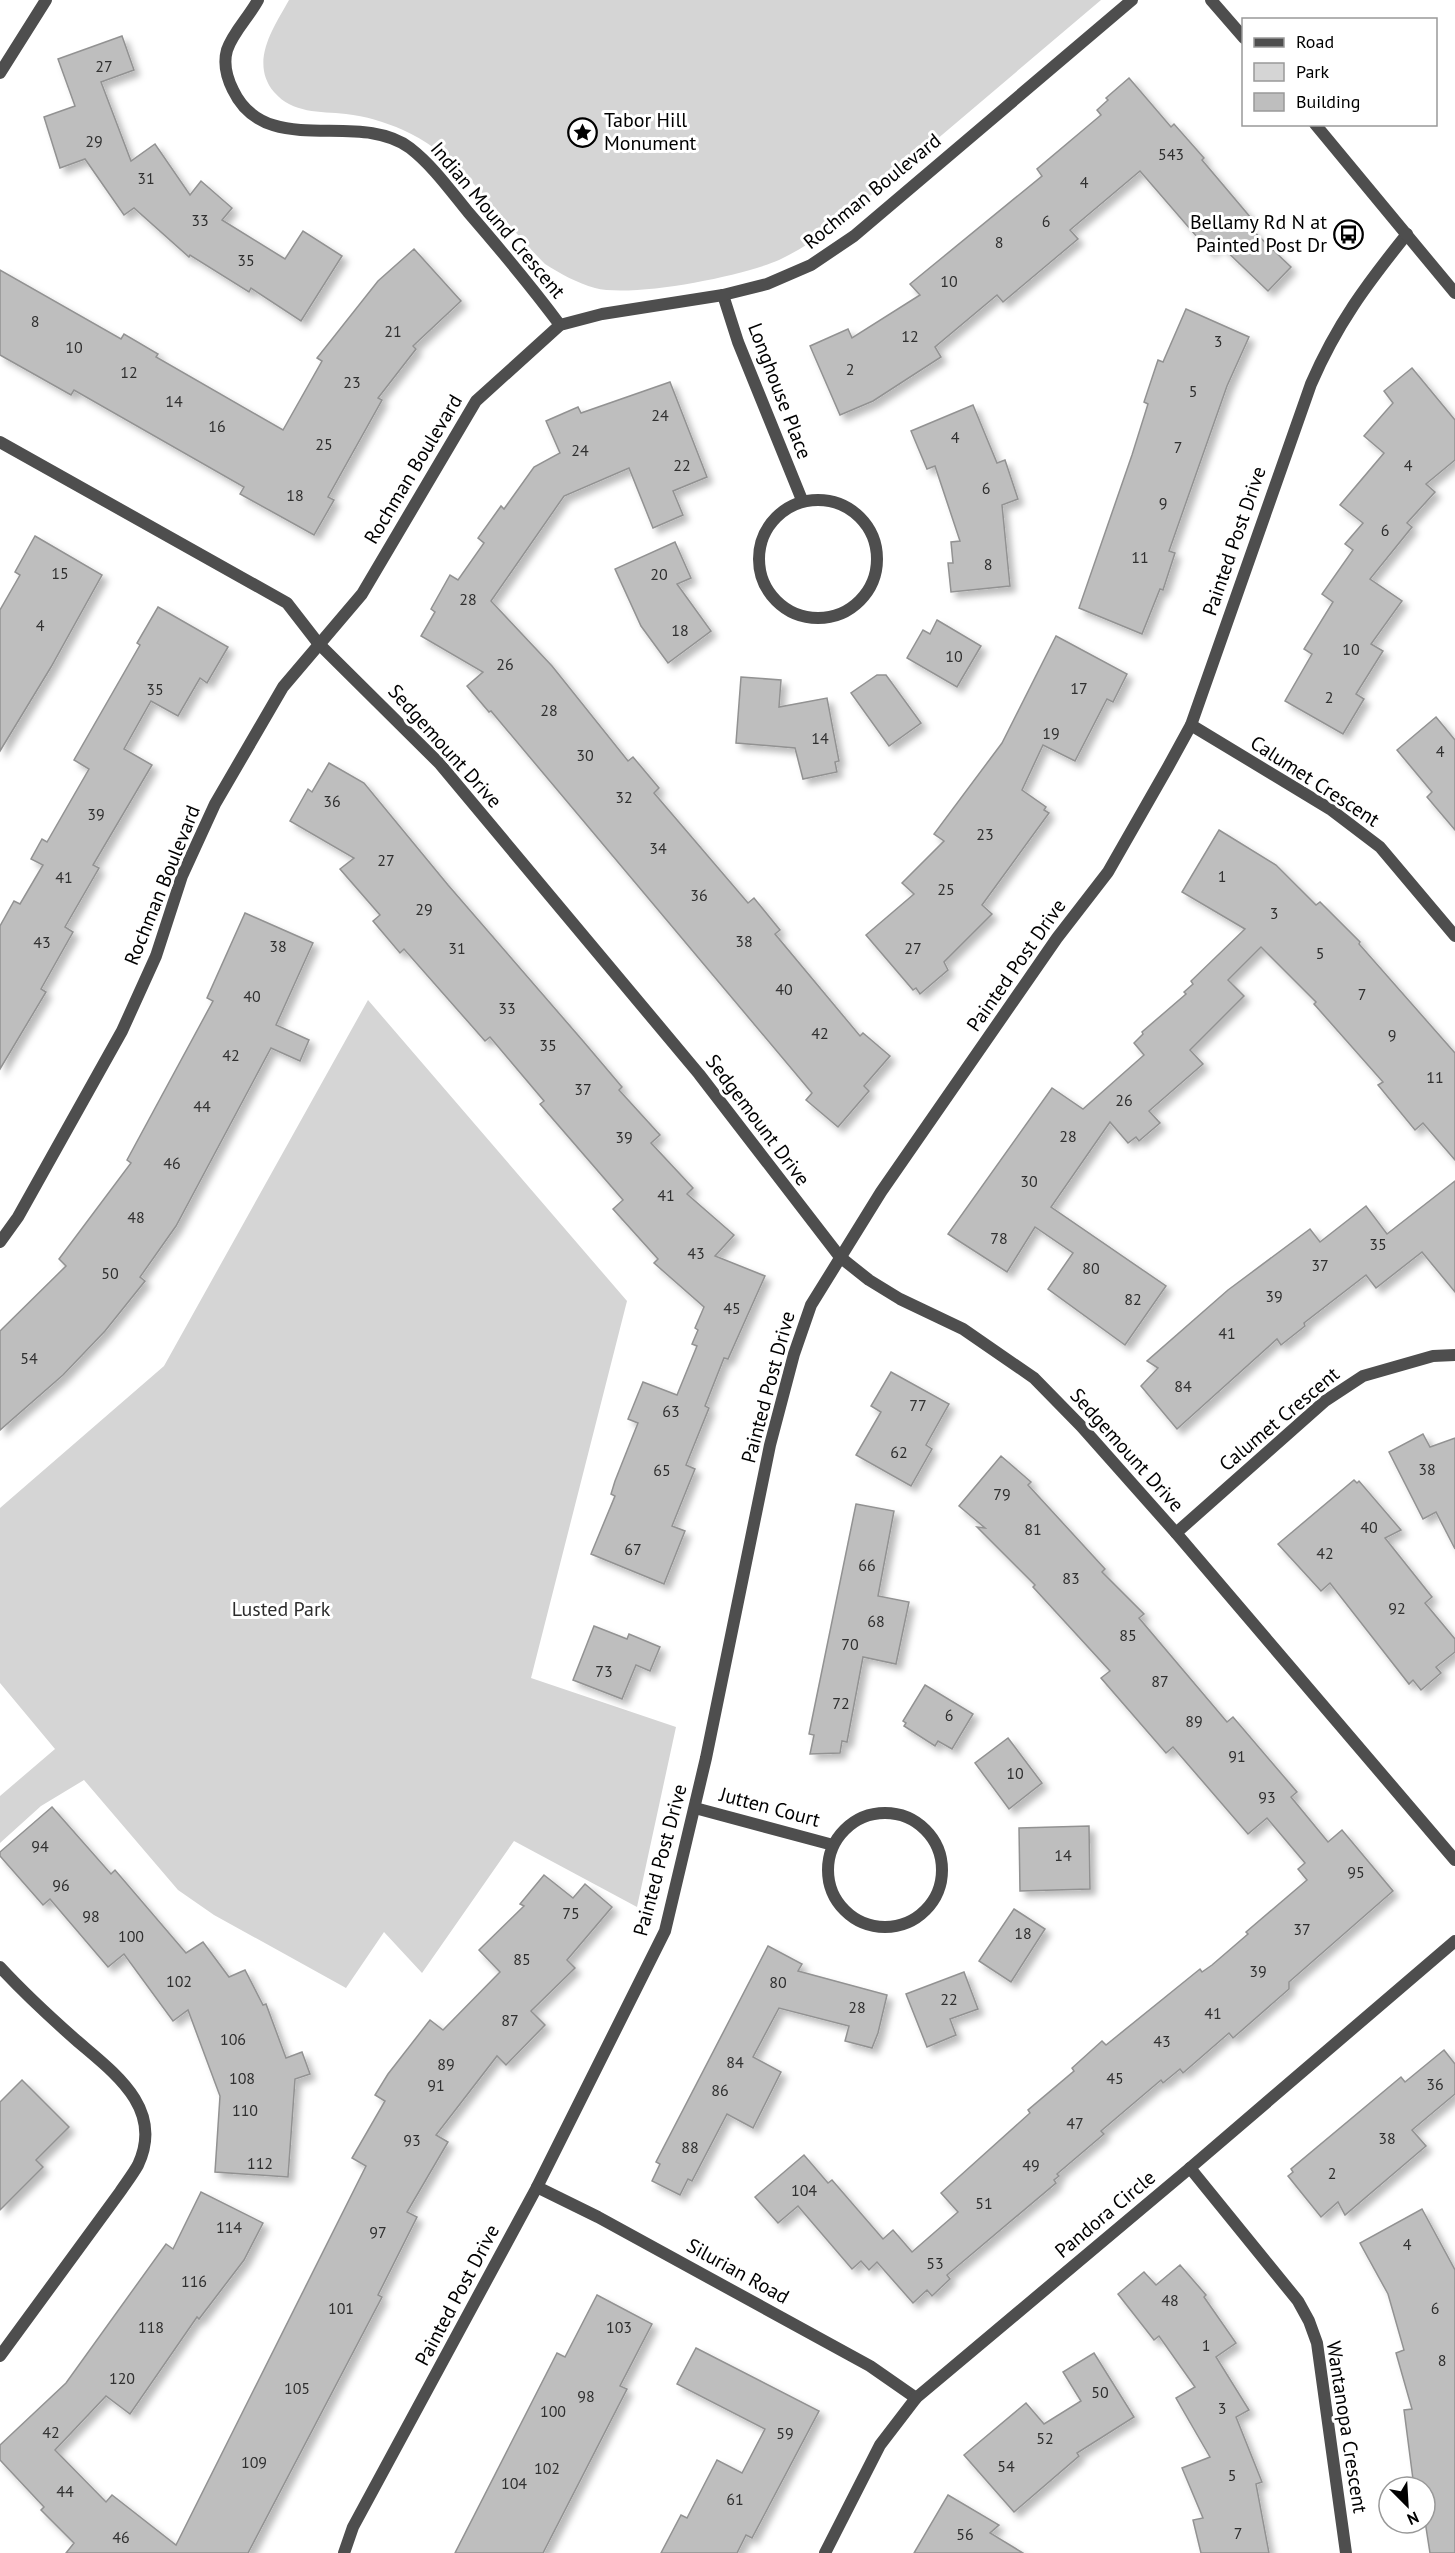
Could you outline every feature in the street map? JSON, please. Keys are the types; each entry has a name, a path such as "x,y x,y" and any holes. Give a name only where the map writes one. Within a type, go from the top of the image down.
{"street":[{"path":"0,72 46,0"},
{"name":"Indian Mound Crescent","path":"258,0 226,52 225,70 237,98 253,116 280,127 368,134 408,147 440,177 560,325"},
{"name":"Rochman Boulevard","path":"0,1242 18,1217 122,1031 156,956 182,876 215,804 283,687 318,643 362,594 476,401 560,325 602,314 723,296 767,284 811,265 831,253 1132,0"},
{"path":"1212,0 1242,36"},
{"path":"1318,126 1455,293"},
{"name":"Painted Post Drive","path":"344,2553 353,2527 537,2187 665,1931 695,1808 770,1445 788,1377 811,1305 881,1192 1044,957 1108,872 1191,725 1311,384 1327,348 1358,294 1407,234"},
{"name":"Longhouse Place","path":"723,296 738,342 802,500"},
{"name":"Sedgemount Drive","path":"2,447 287,603 318,643 439,763 699,1074 840,1257 869,1281 900,1299 963,1329 1034,1378 1081,1426 1176,1533 1455,1860"},
{"path":"802,500 831,500 857,513 874,536 878,564 869,592 847,612 820,620 791,614 769,595 758,568 761,539 777,515 802,500"},
{"name":"Calumet Crescent","path":"1191,725 1330,809 1380,847 1455,936"},
{"name":"Calumet Crescent","path":"1176,1533 1325,1401 1363,1376 1433,1356 1455,1355"},
{"name":"Jutten Court","path":"695,1808 804,1835 833,1845"},
{"name":"Jutten Court","path":"874,1812 906,1815 934,1836 943,1862 941,1886 922,1915 890,1928 858,1922 833,1896 826,1868 833,1845 846,1828 874,1812"},
{"name":"Pandora Circle","path":"825,2553 880,2445 916,2398 1455,1941"},
{"path":"0,1967 39,2007 120,2077 133,2092 144,2123 144,2139 138,2165 0,2356"},
{"name":"Wantanopa Crescent","path":"1190,2168 1298,2301 1309,2321 1322,2370 1346,2553"},
{"name":"Silurian Road","path":"537,2187 584,2209 870,2366 916,2398"}],"green space":[{"path":"289,0 1101,0 831,229 799,249 779,260 715,279 660,288 612,290 582,284 545,264 463,172 425,142 389,124 353,115 298,108 281,99 267,81 264,57 271,33"},
{"name":"Lusted Park","path":"368,1000 627,1301 531,1678 676,1727 637,1907 514,1841 422,1973 384,1932 346,1988 214,1915 178,1890 84,1780 41,1806 0,1843 0,1796 55,1749 0,1683 0,1508 164,1366"}],"building":[{"path":"122,36 134,70 101,82 131,161 155,144 190,195 201,181 232,208 222,220 285,259 303,231 342,256 301,321 251,288 249,292 190,255 189,257 134,208 124,215 85,159 60,168 44,117 75,106 58,59"},
{"path":"1129,78 1171,127 1174,124 1204,158 1202,160 1251,218 1245,223 1291,267 1268,291 1219,244 1210,252 1140,171 1070,230 1078,239 1003,302 997,295 935,347 941,357 873,401 840,415 810,346 848,329 852,338 920,295 910,284 1042,176 1037,169 1101,115 1097,110 1108,100 1106,98"},
{"path":"414,249 461,301 413,346 416,349 378,398 382,400 328,497 334,500 314,535 240,494 244,487 74,390 71,395 0,355 0,270 121,339 124,334 158,354 156,357 283,430 322,361 317,358 378,281"},
{"path":"1186,309 1249,337 1227,386 1169,551 1175,553 1163,590 1160,589 1142,634 1079,608 1132,455 1148,404 1144,402 1158,360 1163,362"},
{"path":"1412,368 1455,420 1455,460 1426,484 1435,492 1407,523 1412,527 1370,579 1402,601 1371,644 1383,651 1356,694 1364,699 1343,734 1285,701 1312,654 1304,649 1333,602 1322,594 1353,550 1345,544 1363,523 1340,505 1384,453 1364,436 1393,403 1384,391"},
{"path":"670,382 707,477 673,491 683,515 653,528 629,468 564,496 491,601 552,666 628,761 633,757 659,788 654,793 748,903 754,898 780,930 775,934 860,1036 863,1033 890,1056 864,1086 869,1091 838,1127 806,1100 812,1093 491,711 489,712 467,686 483,672 421,636 435,612 431,609 450,575 458,580 484,543 478,538 501,506 504,509 534,467 560,453 546,421 578,407 581,413"},
{"path":"973,405 997,463 1005,460 1018,499 1002,505 1010,586 951,592 948,563 953,563 951,542 960,541 935,466 927,469 911,431"},
{"path":"35,536 102,575 51,667 0,751 0,610 20,575 15,572"},
{"path":"675,542 691,578 677,584 711,631 668,663 641,626 615,569"},
{"path":"158,607 228,647 207,683 200,678 178,716 151,701 124,749 152,765 93,865 99,868 65,927 73,932 41,989 46,992 0,1069 0,926 14,901 20,904 43,865 31,859 42,839 47,842 89,769 74,760 140,645 137,643"},
{"path":"937,620 981,646 957,687 907,658 923,630 930,634"},
{"path":"1056,636 1127,674 1113,702 1107,699 1075,761 1043,745 1022,790 1046,807 1044,810 1049,813 982,905 992,914 944,962 948,970 920,994 916,988 913,990 866,935 914,894 902,883 944,841 934,834 1002,743"},
{"path":"877,675 886,675 921,723 889,746 851,693"},
{"path":"741,677 781,680 779,707 827,698 839,761 835,762 837,772 803,779 795,748 736,743"},
{"path":"1436,717 1455,740 1455,830 1427,797 1432,792 1397,750"},
{"path":"329,763 364,783 448,885 622,1087 619,1090 660,1135 651,1143 693,1188 687,1194 734,1235 715,1256 765,1276 728,1359 724,1358 705,1406 709,1408 686,1465 695,1469 672,1526 685,1531 664,1584 591,1554 615,1496 611,1494 615,1481 638,1423 628,1419 643,1382 677,1395 697,1346 692,1344 698,1330 695,1328 704,1307 654,1263 658,1259 613,1209 623,1200 540,1104 544,1101 490,1037 485,1041 404,949 400,953 373,921 380,915 340,869 354,858 290,821 308,789 312,792"},
{"path":"1219,830 1276,865 1316,905 1320,902 1360,942 1359,944 1455,1053 1455,1160 1423,1123 1415,1130 1378,1085 1383,1082 1314,1004 1316,1002 1261,947 1228,980 1244,996 1190,1050 1203,1064 1149,1111 1160,1123 1139,1141 1136,1137 1128,1143 1110,1122 1051,1207 1166,1286 1125,1345 1048,1289 1073,1253 1035,1227 1007,1272 948,1234 1052,1088 1083,1109 1144,1055 1134,1043 1143,1034 1142,1032 1186,994 1184,992 1193,984 1191,981 1245,929 1182,892"},
{"path":"245,913 313,943 276,1025 309,1040 300,1061 271,1048 176,1226 140,1277 145,1281 105,1331 63,1375 0,1430 0,1331 66,1266 59,1259 131,1163 127,1160 213,1001 207,998"},
{"path":"1455,1181 1455,1292 1422,1252 1376,1288 1366,1275 1304,1323 1305,1326 1281,1345 1277,1339 1177,1429 1141,1386 1158,1368 1147,1361 1228,1290 1310,1229 1320,1242 1366,1206 1387,1234"},
{"path":"891,1372 949,1404 926,1445 932,1449 911,1486 856,1455 881,1412 871,1406"},
{"path":"1423,1434 1430,1447 1455,1438 1455,1549 1436,1512 1423,1519 1389,1452"},
{"path":"1001,1456 1031,1482 1028,1485 1105,1569 1102,1572 1144,1614 1139,1618 1227,1722 1233,1717 1297,1792 1291,1797 1328,1842 1342,1830 1393,1891 1289,1982 1289,1989 1233,2038 1229,2033 1183,2073 1180,2069 1163,2083 1161,2080 1101,2131 1104,2134 1057,2174 1059,2176 1054,2180 1056,2183 947,2275 950,2279 932,2296 927,2290 913,2303 877,2262 869,2270 861,2261 852,2269 798,2206 778,2223 755,2197 804,2155 828,2183 832,2180 883,2239 893,2230 912,2252 958,2212 941,2193 1030,2113 1028,2110 1074,2071 1072,2068 1102,2041 1106,2045 1200,1969 1202,1972 1212,1965 1248,1934 1246,1932 1307,1880 1298,1869 1305,1863 1267,1818 1248,1834 1173,1747 1166,1753 1101,1678 1110,1671 1033,1587 1035,1585 977,1527 985,1528 959,1506"},
{"path":"1354,1480 1357,1483 1359,1481 1401,1530 1385,1538 1432,1597 1425,1603 1455,1639 1455,1652 1436,1667 1441,1673 1421,1690 1413,1680 1409,1684 1330,1583 1321,1591 1278,1544"},
{"path":"856,1504 894,1511 878,1596 909,1602 896,1664 863,1657 847,1742 842,1741 840,1753 810,1754 814,1735 809,1734"},
{"path":"594,1626 627,1639 629,1634 660,1647 650,1671 636,1665 622,1699 573,1680"},
{"path":"925,1685 973,1714 952,1749 938,1741 935,1746 904,1726 906,1723 903,1721"},
{"path":"1008,1738 1042,1783 1009,1809 975,1763"},
{"path":"52,1807 111,1874 115,1870 186,1953 203,1942 229,1977 245,1970 263,2005 266,2004 286,2058 302,2052 310,2074 295,2079 288,2177 215,2172 220,2096 188,2010 173,2021 124,1954 108,1967 50,1899 43,1905 0,1856 0,1852"},
{"path":"1089,1826 1090,1889 1020,1891 1019,1828"},
{"path":"544,1875 573,1898 585,1884 612,1907 567,1960 575,1968 531,2011 545,2025 506,2065 497,2056 436,2135 448,2142 407,2212 417,2217 378,2295 382,2297 248,2553 66,2553 74,2543 41,2510 44,2507 0,2460 0,2445 66,2383 166,2244 173,2249 201,2192 263,2223 244,2260 199,2319 197,2317 130,2414 106,2396 55,2450 106,2502 112,2495 176,2545 366,2166 352,2158 385,2101 375,2095 388,2074 430,2020 443,2030 500,1972 479,1950 524,1906 520,1904"},
{"path":"1014,1909 1045,1929 1011,1982 979,1961"},
{"path":"768,1946 802,1964 798,1971 887,1995 878,2033 872,2048 845,2041 849,2026 779,2008 753,2057 781,2072 753,2128 727,2114 692,2181 688,2179 680,2195 652,2181 660,2164 656,2162"},
{"path":"964,1972 978,2009 950,2019 956,2035 927,2047 906,1994"},
{"path":"1444,2050 1455,2064 1455,2094 1412,2130 1426,2146 1345,2215 1338,2202 1321,2217 1288,2176 1293,2172 1291,2169 1401,2077 1405,2082"},
{"path":"22,2080 69,2127 36,2160 43,2167 0,2210 0,2102"},
{"path":"1422,2209 1455,2270 1455,2553 1430,2553 1427,2535 1437,2535 1437,2475 1412,2475 1404,2410 1412,2409 1396,2353 1404,2350 1388,2294 1360,2243"},
{"path":"1180,2265 1206,2295 1204,2297 1236,2343 1216,2357 1249,2410 1236,2417 1262,2482 1256,2484 1269,2553 1201,2553 1193,2520 1203,2518 1182,2468 1210,2457 1176,2398 1195,2387 1159,2336 1154,2340 1118,2294 1144,2272 1156,2285"},
{"path":"597,2295 652,2324 620,2386 627,2389 543,2553 455,2553 557,2353 565,2357"},
{"path":"696,2348 819,2411 752,2538 746,2535 737,2553 661,2553 681,2515 687,2518 717,2460 742,2473 765,2429 677,2384"},
{"path":"1094,2353 1134,2417 1077,2453 1079,2456 1014,2512 964,2455 1026,2403 1044,2424 1081,2401 1063,2372"},
{"path":"948,2495 999,2525 990,2533 1023,2553 914,2553"}],"place":[{"name":"Tabor Hill Monument","path":"583,132"},
{"name":"Bellamy Rd N at Painted Post Dr","path":"1348,234"}]}
